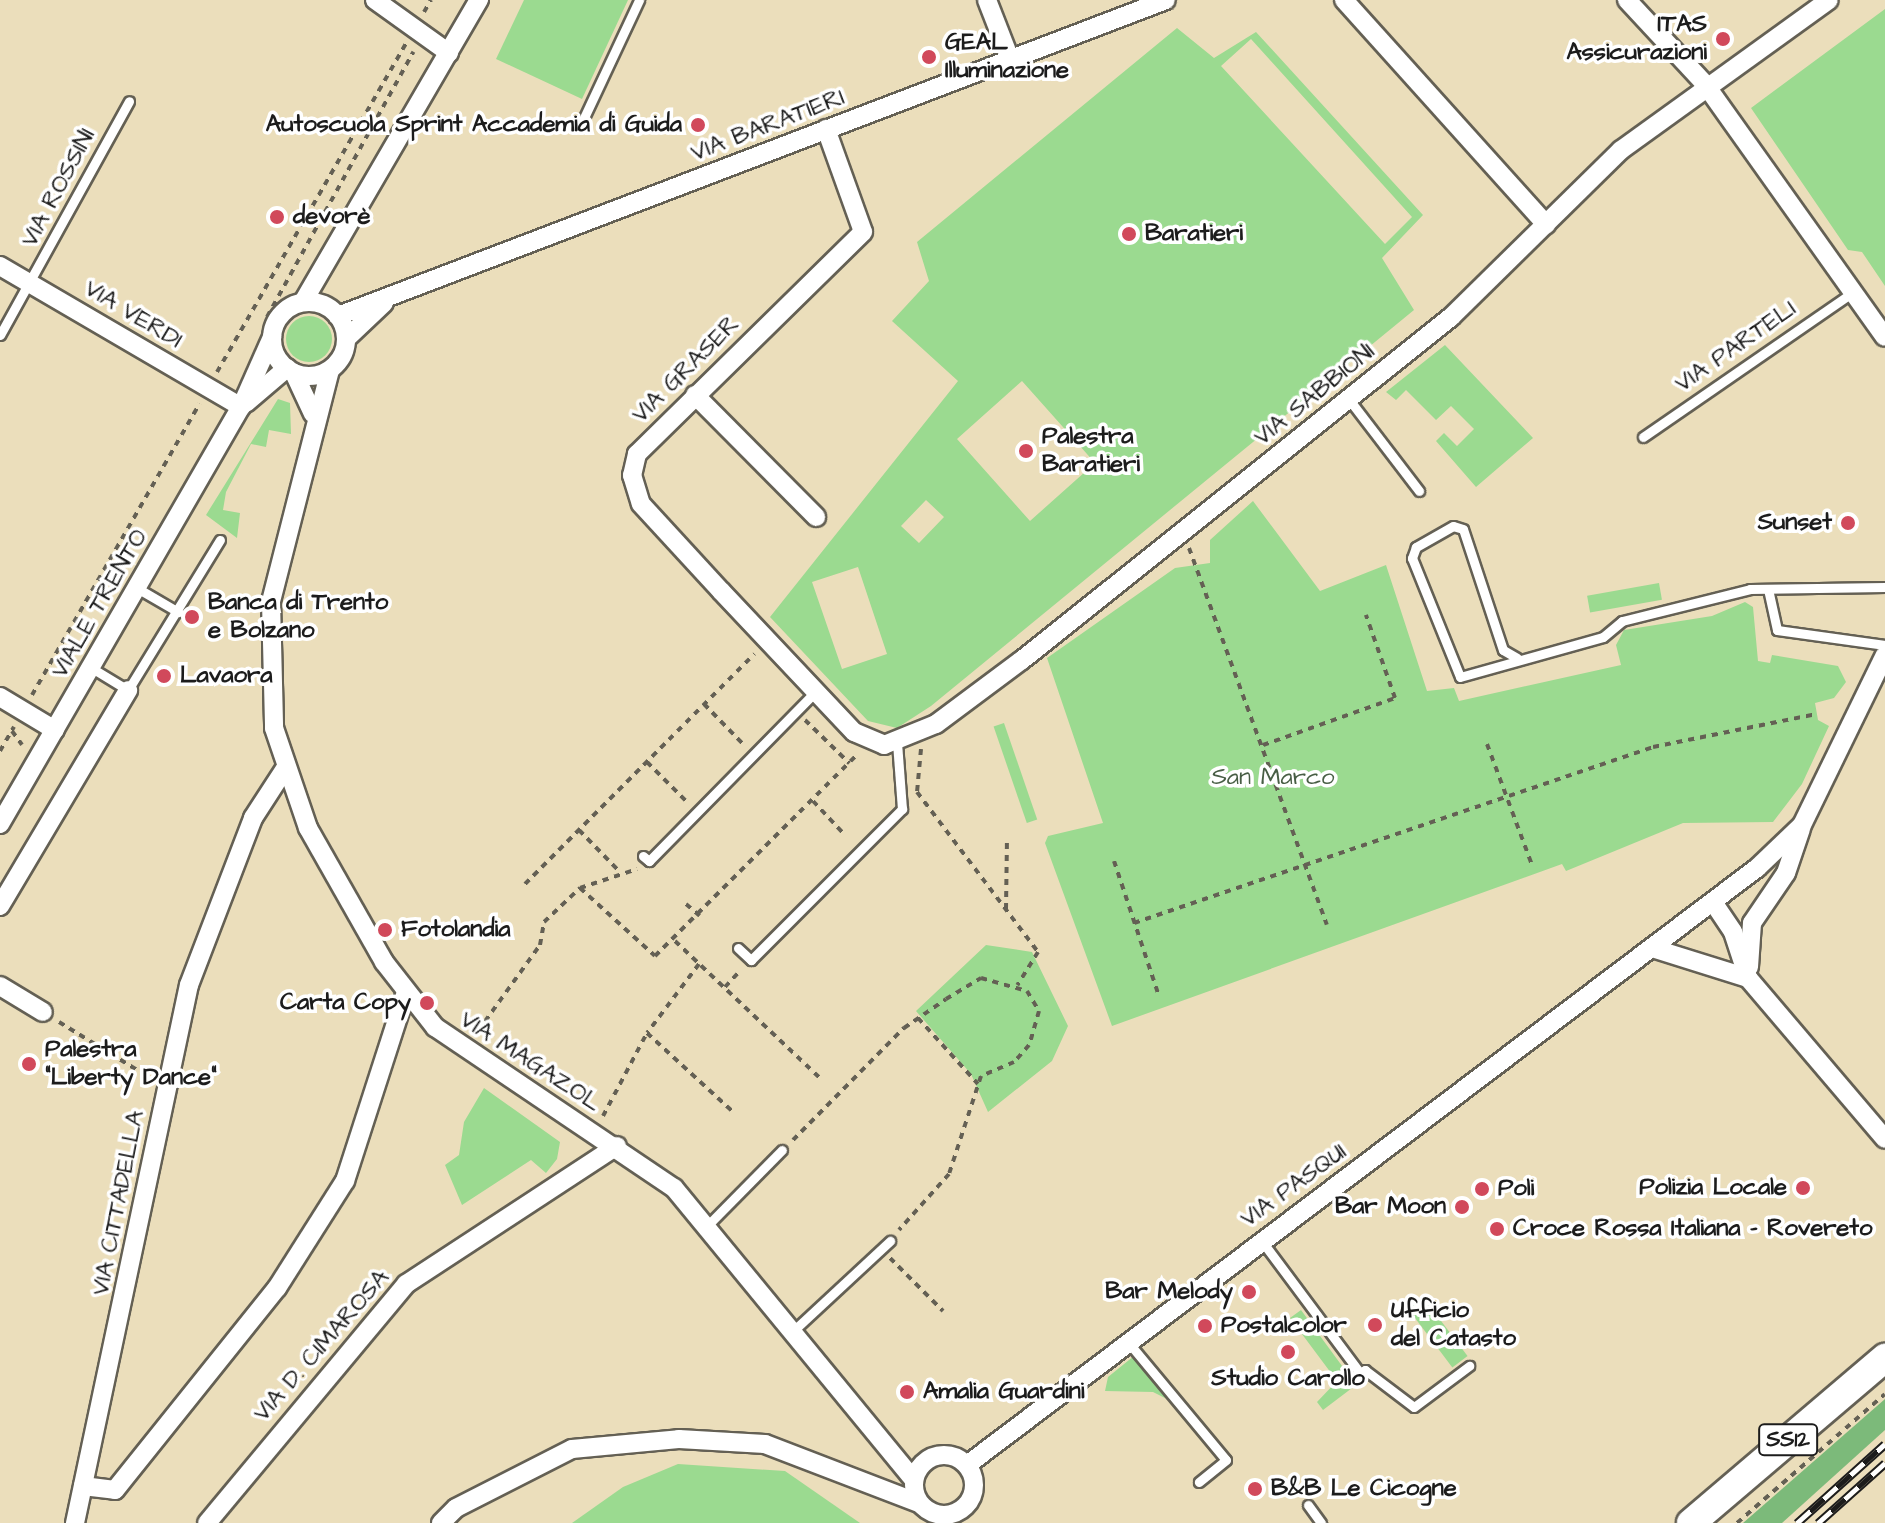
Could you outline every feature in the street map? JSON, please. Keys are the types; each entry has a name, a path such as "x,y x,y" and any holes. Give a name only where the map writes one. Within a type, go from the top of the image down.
{"main road":[{"name":"SS12","path":"1691,1523 1885,1358"}],"street":[{"path":"375,0 449,53"},
{"name":"VIALE TRENTO","path":"0,824 241,407 281,314 312,303 330,257 479,0"},
{"path":"987,0 1012,64"},
{"name":"VIA BARATIERI","path":"338,316 826,129 1012,64 1166,0"},
{"path":"1344,0 1546,224"},
{"path":"1627,0 1705,84 1885,337"},
{"name":"VIA SABBIONI","path":"929,727 1180,533 1451,317 1621,150 1705,84 1829,0"},
{"name":"VIA GRASER","path":"826,129 863,232 637,454 632,475 641,504 854,732 884,745 897,742"},
{"name":"VIA VERDI","path":"0,266 241,407"},
{"name":"VIA BARATIERI","path":"346,339 388,299"},
{"path":"290,371 330,370 346,339 338,316 312,303"},
{"path":"272,337 313,414"},
{"name":"VIA MAGAZOL","path":"330,370 313,414 271,601 274,728 308,828 405,995 464,1051 617,1146 674,1188 704,1229 914,1480"},
{"name":"VIALE TRENTO","path":"241,407 290,371"},
{"path":"695,395 816,517"},
{"path":"1748,978 1752,923 1786,873 1802,825 1885,655"},
{"path":"0,906 128,690"},
{"path":"0,697 55,730"},
{"path":"897,742 929,727"},
{"name":"VIA CITTADELLA","path":"75,1523 166,1087 219,896 253,818 286,767"},
{"path":"1652,948 1713,902 1802,825"},
{"path":"1713,902 1733,932 1748,978 1885,1139"},
{"path":"1652,948 1748,978"},
{"name":"VIA PASQUI","path":"967,1465 1261,1240 1652,948"},
{"path":"0,986 43,1012"},
{"path":"83,1486 115,1490 277,1288 345,1181 405,995"},
{"name":"VIA D. CIMAROSA","path":"207,1523 406,1284 617,1146"},
{"path":"441,1523 456,1508 572,1449 679,1439 765,1444 880,1494 919,1503 938,1515 961,1517 975,1489 967,1465 956,1457 929,1458 914,1480 919,1503"}],"lane":[{"path":"581,124 639,0"},
{"name":"VIA ROSSINI","path":"0,335 129,101"},
{"name":"VIA PARTELI","path":"1643,437 1853,292"},
{"path":"1348,398 1419,491"},
{"path":"1517,658 1503,650 1463,529 1453,526 1416,547 1412,558 1452,672 1460,677 1517,658 1603,637 1622,621 1768,589 1885,587"},
{"path":"90,667 128,690 220,540"},
{"path":"137,588 178,612"},
{"path":"1768,589 1777,630 1885,645"},
{"path":"646,859 816,691"},
{"path":"738,948 751,960 874,829 902,809 897,742"},
{"path":"704,1229 782,1150"},
{"path":"1261,1240 1360,1373 1365,1370 1414,1407 1469,1366"},
{"path":"792,1332 890,1241"},
{"path":"1128,1342 1226,1460 1199,1482"},
{"path":"1308,1505 1321,1523"}],"path":[{"path":"421,17 431,0"},
{"path":"1180,533 1200,566 1327,925"},
{"path":"1263,745 1395,698 1366,615"},
{"path":"525,884 767,641"},
{"path":"704,704 743,744"},
{"path":"797,712 849,763"},
{"path":"1134,923 1306,867 1506,795 1696,735 1817,714"},
{"path":"929,727 917,792 1038,952 1017,985"},
{"path":"0,751 12,731"},
{"path":"1487,744 1532,865"},
{"path":"580,888 655,956 675,941 862,751"},
{"path":"647,762 686,801"},
{"path":"813,801 843,833"},
{"path":"579,830 618,870"},
{"path":"1006,909 1007,840"},
{"path":"464,1051 540,945 544,922 589,880 603,885 614,876 624,878 646,859"},
{"path":"1114,861 1158,993"},
{"path":"686,904 700,916"},
{"path":"675,941 822,1080"},
{"path":"724,987 751,960"},
{"path":"594,1133 647,1033 699,964"},
{"path":"782,1150 918,1018 981,978 1017,985 1039,1011 1038,1026 1014,1062 981,1076 949,1174 890,1241"},
{"path":"43,1012 166,1087"},
{"path":"918,1018 978,1084"},
{"path":"647,1033 732,1111"},
{"path":"882,1251 943,1311"},
{"path":"1737,1523 1885,1394"}],"green space":[{"path":"524,0 628,0 582,99 496,59"},
{"path":"1885,9 1885,286 1862,252 1848,250 1751,108"},
{"path":"1177,28 1214,58 1256,32 1423,215 1382,258 1414,310 931,706 897,728 868,721 770,617 958,381 892,321 929,281 917,242","holes":["1251,39 1412,217 1385,244 1221,66","1022,381 1095,463 1030,521 957,439","926,500 944,517 919,543 901,526","858,567 887,654 842,669 812,582"]},
{"path":"309,316 325,323 332,339 325,355 309,362 293,355 286,339 293,323"},
{"path":"1445,345 1533,438 1476,487 1436,441 1444,433 1457,446 1474,429 1451,406 1436,420 1406,390 1396,400 1386,392"},
{"path":"278,399 290,403 291,434 269,430 266,447 251,444 226,492 223,510 240,513 237,538 206,515"},
{"name":"San Marco","path":"1253,501 1320,591 1386,565 1427,691 1454,688 1459,701 1621,665 1616,645 1624,630 1712,616 1745,602 1753,607 1758,661 1770,663 1772,655 1838,666 1846,682 1834,698 1815,703 1818,720 1829,726 1802,784 1773,822 1683,823 1566,871 1562,864 1112,1026 1045,843 1048,836 1103,823 1047,658 1175,568 1210,563 1210,540"},
{"path":"1659,583 1662,600 1590,612 1587,596"},
{"path":"1004,723 1037,819 1027,823 994,727"},
{"path":"986,945 1032,952 1068,1026 1052,1061 988,1112 971,1074 916,1011"},
{"path":"484,1088 560,1142 557,1159 546,1173 531,1160 462,1205 445,1165 459,1155 464,1122"},
{"path":"1423,1297 1468,1356 1452,1368 1408,1308"},
{"path":"1301,1310 1356,1385 1323,1410 1317,1402 1337,1381 1290,1318"},
{"path":"1134,1356 1171,1401 1153,1392 1105,1391 1108,1377"},
{"path":"1885,1399 1885,1430 1782,1523 1743,1523"},
{"path":"678,1464 785,1471 860,1523 572,1523 623,1487"}],"railway":[{"path":"1797,1523 1885,1444"},
{"path":"1818,1523 1885,1463"}],"place":[{"name":"ITAS Assicurazioni","path":"1723,39"},
{"name":"GEAL Illuminazione","path":"929,57"},
{"name":"Autoscuola Sprint Accademia di Guida","path":"698,125"},
{"name":"devorè","path":"277,217"},
{"name":"Baratieri","path":"1129,234"},
{"name":"Palestra Baratieri","path":"1026,451"},
{"name":"Sunset","path":"1848,523"},
{"name":"Banca di Trento e Bolzano","path":"192,617"},
{"name":"Lavaora","path":"164,676"},
{"name":"Fotolandia","path":"385,930"},
{"name":"Carta Copy","path":"427,1003"},
{"name":"Palestra \"Liberty Dance\"","path":"29,1064"},
{"name":"Polizia Locale","path":"1803,1188"},
{"name":"Poli","path":"1482,1189"},
{"name":"Bar Moon","path":"1462,1207"},
{"name":"Croce Rossa Italiana - Rovereto","path":"1497,1229"},
{"name":"Bar Melody","path":"1249,1292"},
{"name":"Ufficio del Catasto","path":"1375,1325"},
{"name":"Postalcolor","path":"1205,1326"},
{"name":"Studio Carollo","path":"1288,1352"},
{"name":"Amalia Guardini","path":"907,1392"},
{"name":"B&B Le Cicogne","path":"1255,1489"}]}
